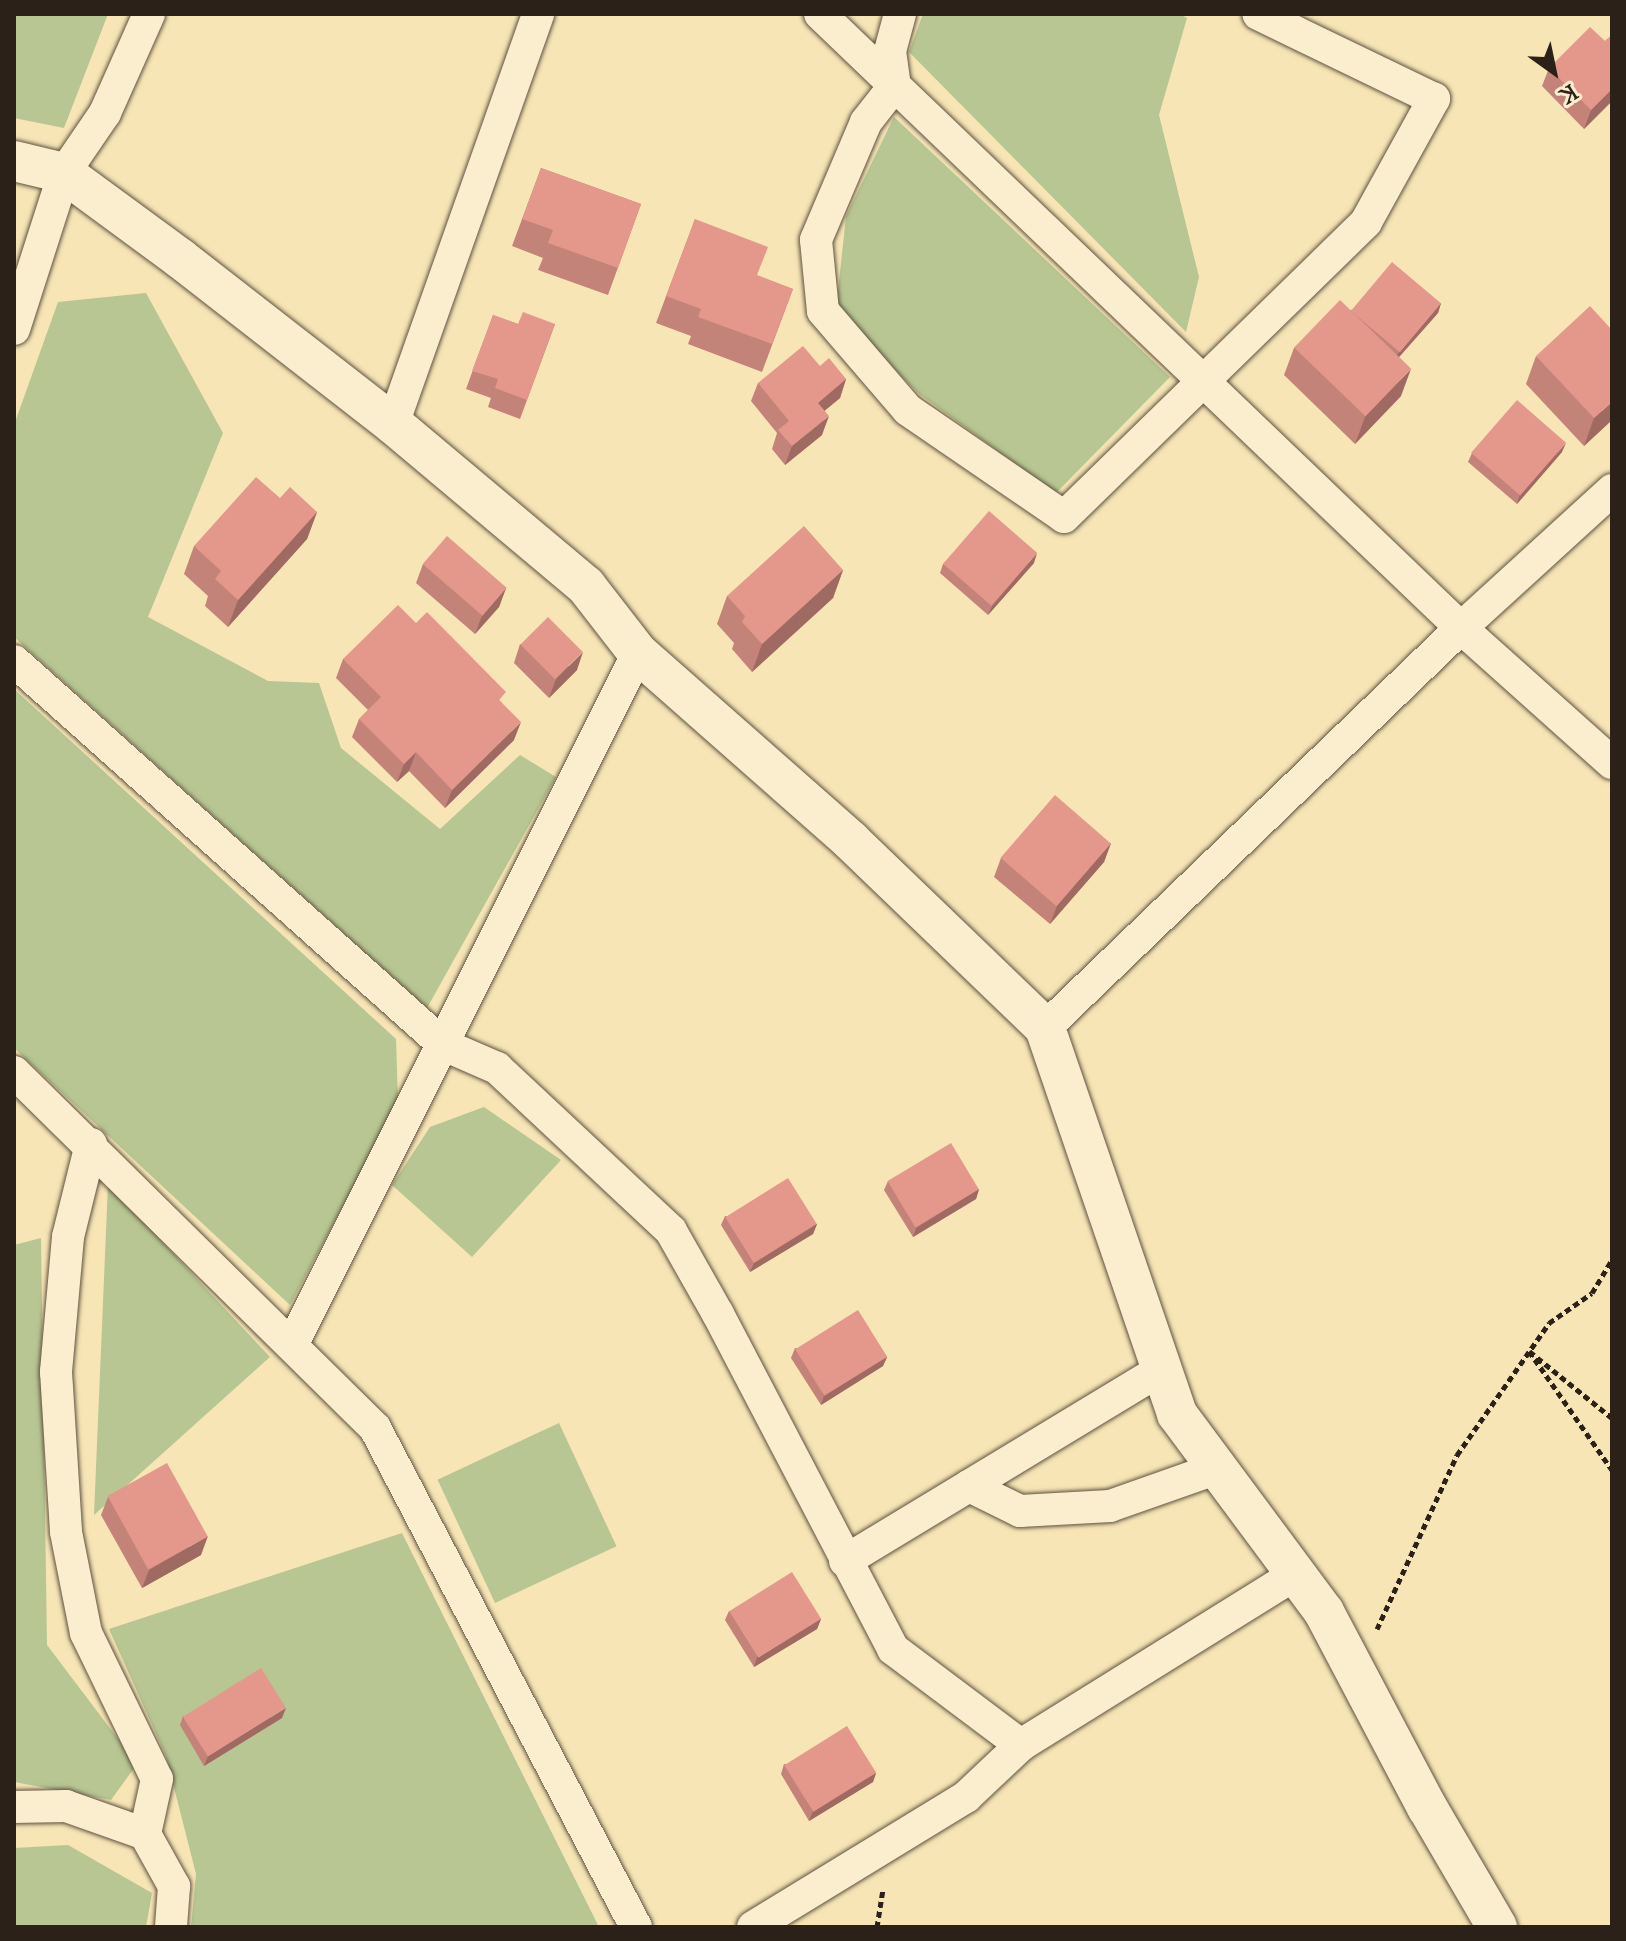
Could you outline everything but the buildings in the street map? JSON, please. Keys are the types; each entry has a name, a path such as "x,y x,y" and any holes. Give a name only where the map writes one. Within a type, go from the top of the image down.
{"street":[{"path":"14,329 64,173 105,113 149,14"},
{"path":"393,424 538,14"},
{"path":"820,14 1206,380 1461,628 1612,763"},
{"path":"900,14 890,51 895,85 866,122 816,240 823,311 908,410 1064,517 1366,222 1434,99 1258,14"},
{"path":"14,161 64,173 181,259 393,424 586,586 638,653 851,841 1045,1028 1177,1414 1324,1612 1427,1807 1497,1927"},
{"path":"1045,1028 1461,628 1612,490"},
{"path":"293,1343 638,653"},
{"path":"14,661 444,1045 497,1068 671,1231 893,1649 1021,1745"},
{"path":"14,1072 293,1343 375,1428 636,1927"},
{"path":"91,1144 68,1237 56,1372 66,1532 86,1633 157,1779 145,1834"},
{"path":"845,1561 1161,1370"},
{"path":"969,1486 1020,1511 1110,1506 1218,1468"},
{"path":"753,1927 966,1797 1021,1745 1297,1573"},
{"path":"14,1807 66,1806 145,1834 174,1886 171,1927"}],"path":[{"path":"1356,1673 1457,1455 1549,1323 1592,1293 1612,1260"},
{"path":"1529,1351 1612,1418"},
{"path":"1529,1351 1612,1470"}],"green space":[{"path":"14,14 108,14 64,128 14,118"},
{"path":"923,14 1180,14 1187,18 1159,115 1199,277 1186,332 909,52"},
{"path":"894,117 1170,377 1056,493 918,393 836,310 846,216"},
{"path":"146,293 223,433 148,617 268,681 319,683 341,748 440,829 520,755 556,777 427,1008 14,637 14,425 58,302"},
{"path":"14,689 396,1039 398,1103 290,1305 14,1048"},
{"path":"484,1107 561,1160 472,1257 392,1185 430,1127"},
{"path":"108,1184 270,1357 94,1515"},
{"path":"41,1238 47,1645 137,1764 111,1800 14,1782 14,1245"},
{"path":"559,1423 616,1546 495,1603 438,1480"},
{"path":"402,1533 599,1927 191,1927 196,1874 166,1756 109,1629"},
{"path":"68,1845 152,1893 146,1927 14,1927 14,1848"}]}
